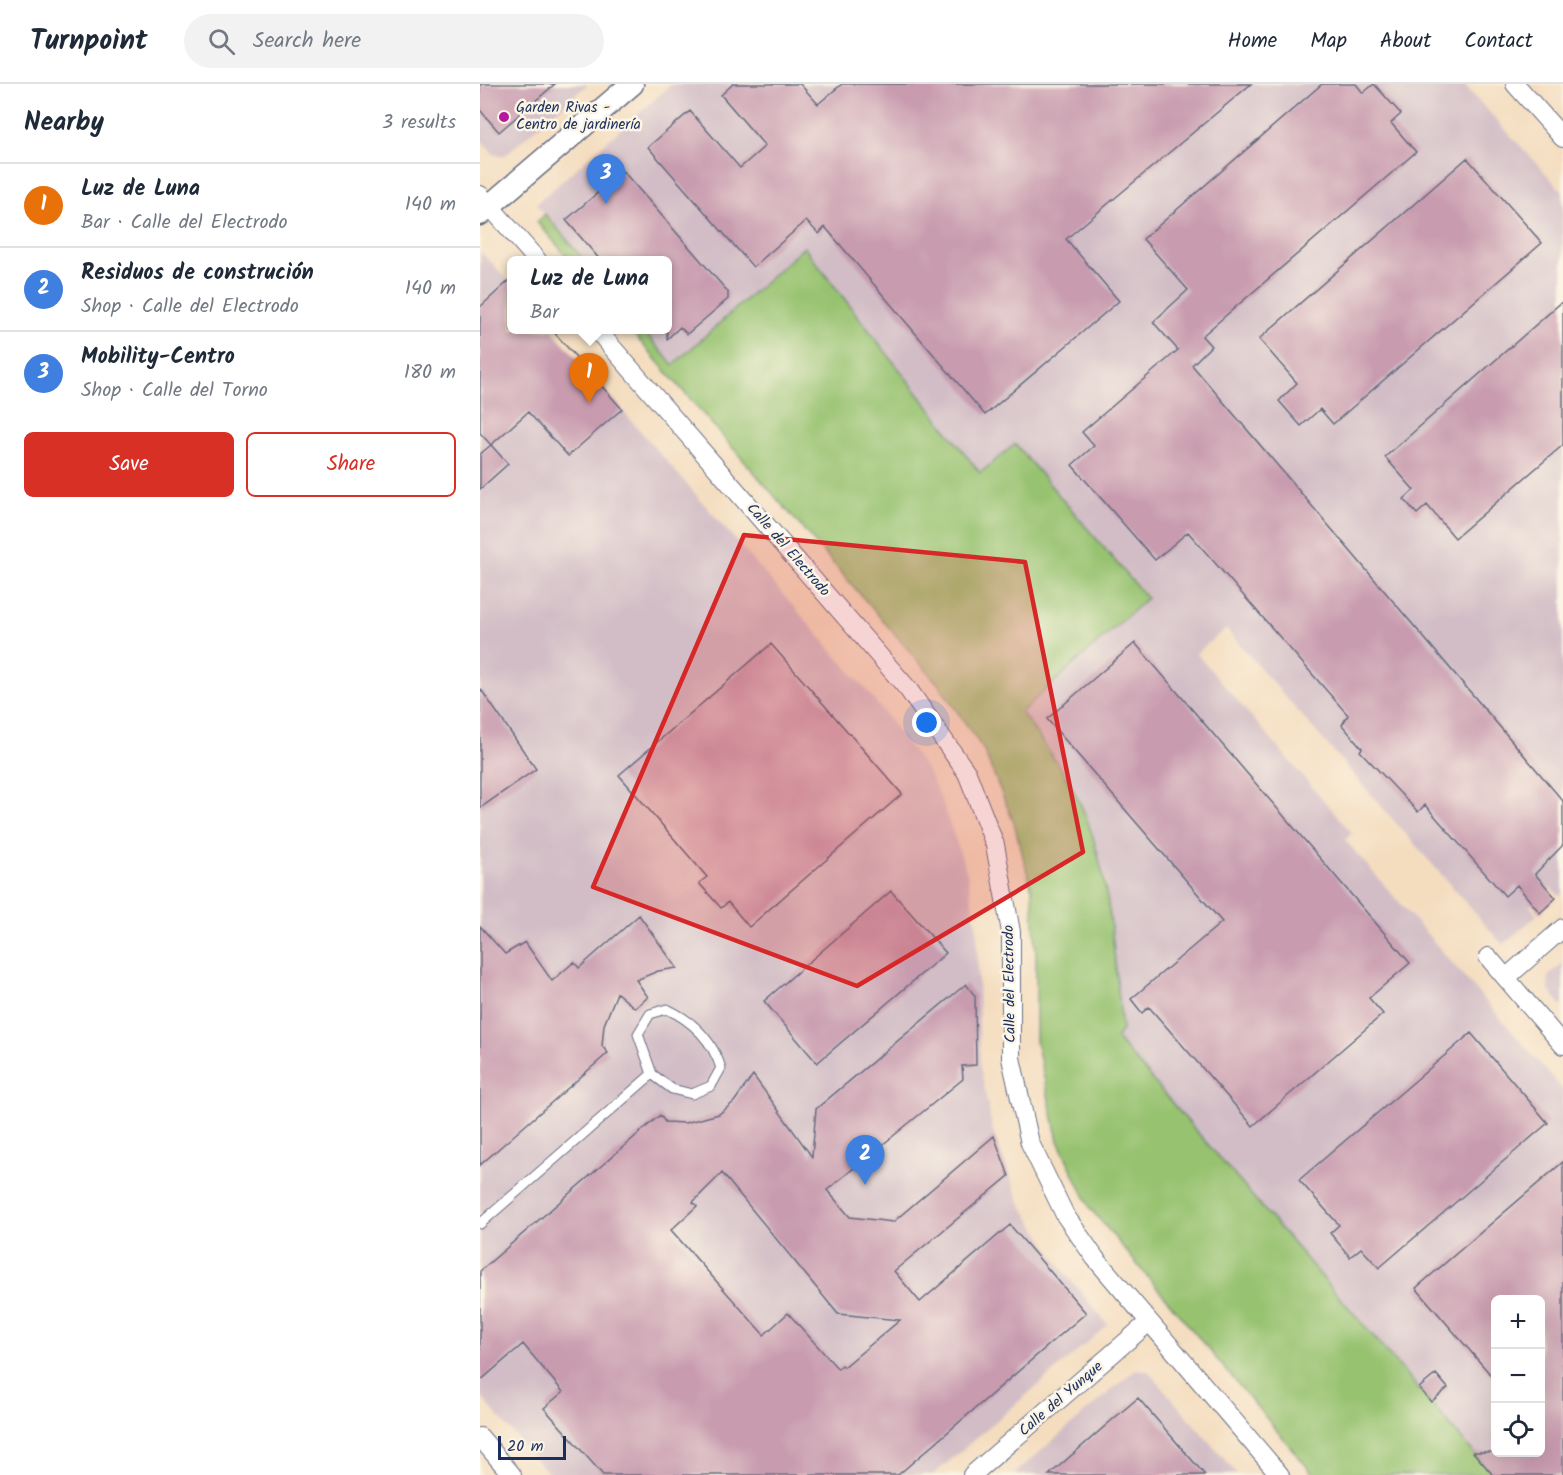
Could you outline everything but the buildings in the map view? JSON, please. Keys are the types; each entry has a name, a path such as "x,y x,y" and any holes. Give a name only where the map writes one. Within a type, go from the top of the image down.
{"street":[{"path":"532,256 483,205 632,84"},
{"path":"1515,84 1563,138"},
{"name":"Calle del Electrodo","path":"600,334 908,689 967,773 995,845 1011,932 1011,1058 1030,1143 1065,1215 1095,1258 1280,1475"},
{"path":"1507,977 1563,927"},
{"path":"1488,957 1563,1045"},
{"name":"Calle del Yunque","path":"972,1475 1149,1322"},
{"path":"480,1437 512,1475"}],"lane":[{"path":"666,1009 687,1018 715,1050 721,1068 711,1086 692,1094 672,1089 652,1074 638,1034 650,1014 666,1009"},
{"path":"480,1224 652,1074"}],"highlighted area":[{"path":"744,535 1025,562 1083,852 857,986 593,887"}],"shaded area":[{"path":"480,84 588,84 505,155 494,155 480,139"},
{"path":"672,84 1463,84 1563,192 1563,893 1559,896 1551,888 1530,906 1537,915 1503,945 1226,629 1196,653 1352,833 1345,840 1563,1090 1563,1475 1493,1475 1116,1038 1122,1030 1106,881 1064,773 1021,712 1148,597 1015,444 980,473 805,247 673,365 646,334 672,334 672,256 581,256 536,204"},
{"path":"480,251 507,279 507,334 555,334 870,694 927,770 940,796 967,873 977,930 980,1067 994,1136 1021,1205 1064,1272 1108,1325 933,1475 550,1475 480,1396"},
{"path":"1563,963 1563,1007 1548,989 1549,975"},
{"path":"1136,1369 1148,1371 1238,1475 1013,1475"}],"green space":[{"path":"545,214 581,256 567,256 537,222"},
{"path":"804,247 980,473 1015,444 1147,598 1021,712 1073,789 1095,843 1107,896 1114,949 1122,1030 1116,1038 1493,1475 1314,1475 1090,1208 1058,1141 1036,1041 1036,956 1032,890 1014,823 983,749 939,685 633,334 646,334 673,365"}],"place":[{"name":"Garden Rivas - Centro de jardinería","path":"504,117"},
{"name":"Mobility-Centro","path":"606,204"},
{"name":"Luz de Luna","path":"589,403"},
{"name":"Residuos de construción","path":"865,1185"}]}
